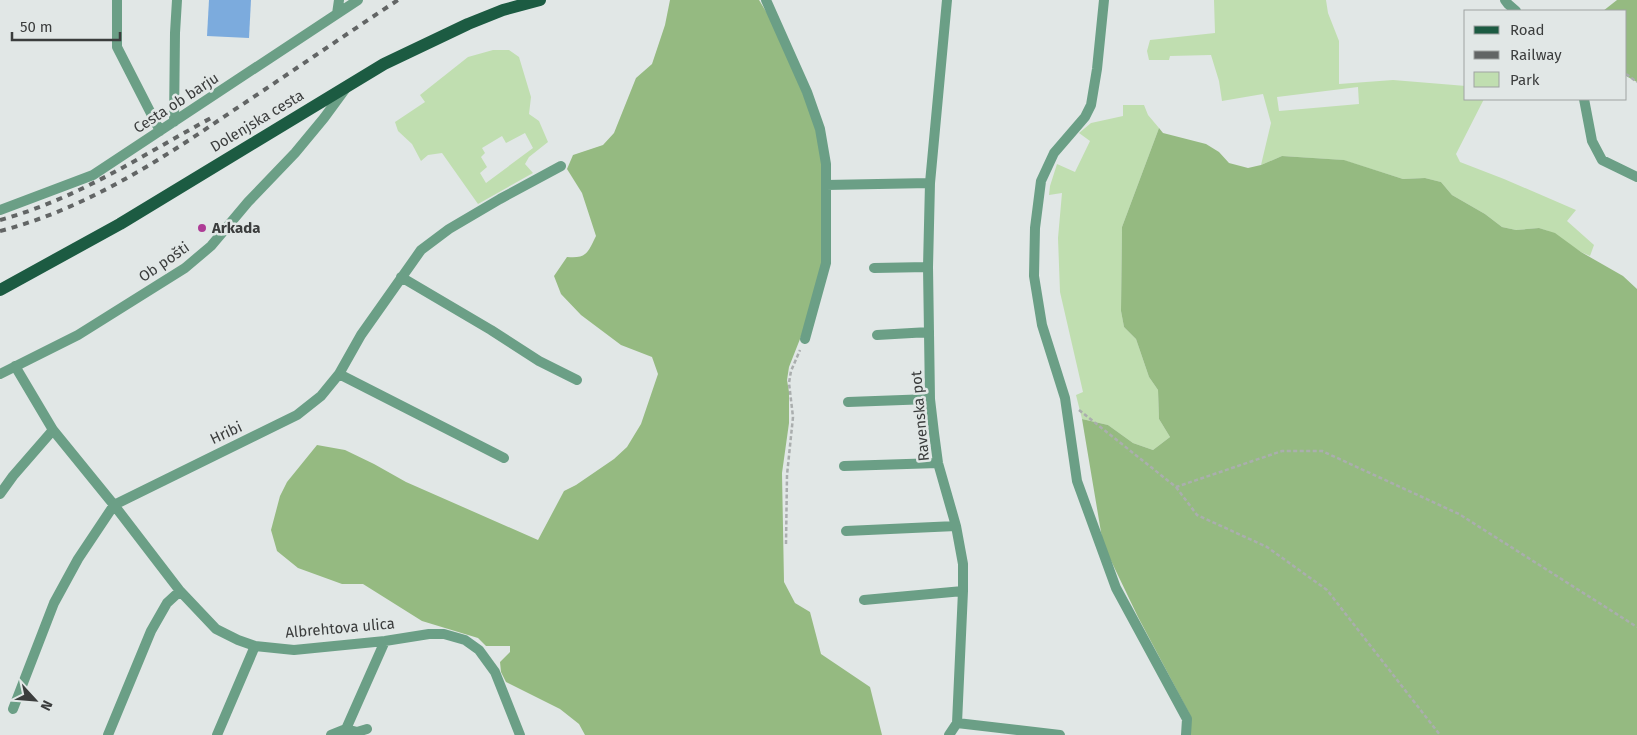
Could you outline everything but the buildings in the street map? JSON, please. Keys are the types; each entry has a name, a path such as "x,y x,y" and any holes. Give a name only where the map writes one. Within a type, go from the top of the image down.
{"main road":[{"name":"Dolenjska cesta","path":"0,290 120,224 384,64 468,24 503,10 540,0"}],"street":[{"path":"117,0 117,47 160,131"},
{"path":"174,122 177,0"},
{"path":"337,14 339,0"},
{"name":"Cesta ob barju","path":"0,210 93,175 358,0"},
{"path":"766,0 820,128 826,164 826,263 805,339"},
{"name":"Ravenska pot","path":"947,0 930,183 928,266 930,399 938,463 956,526 963,564 964,591 957,724"},
{"path":"1104,0 1097,69 1091,105 1085,117 1054,153 1041,181 1035,228 1034,276 1042,324 1064,398 1077,482 1116,588 1187,719 1186,735"},
{"path":"1505,0 1515,10"},
{"name":"Ob pošti","path":"0,374 78,336 185,268 211,246 248,202 296,153 348,85"},
{"path":"1584,100 1592,141 1602,160 1637,177"},
{"name":"Hribi","path":"114,505 297,415 321,396 339,374 361,335 421,250 449,229 500,198 561,166"},
{"path":"826,185 930,183"},
{"path":"874,268 928,266"},
{"path":"401,277 491,330 538,361 577,380"},
{"path":"877,335 929,332"},
{"name":"Albrehtova ulica","path":"15,366 53,430 114,505 180,592 216,629 255,646 294,650 384,641 429,634 444,634 465,640 479,650 495,672 520,735"},
{"path":"339,374 504,458"},
{"path":"848,402 930,399"},
{"path":"0,494 53,430"},
{"path":"844,466 938,463"},
{"path":"12,709 54,603 78,559 114,505"},
{"path":"846,531 956,526"},
{"path":"864,600 964,591"},
{"path":"108,735 151,631 167,603 180,592"},
{"path":"346,729 384,641"},
{"path":"217,735 255,646"},
{"path":"949,735 957,724 1060,735"},
{"path":"331,735 346,729 357,732 367,729"}],"path":[{"path":"786,544 787,475 792,417 789,383 791,370 805,339"},
{"path":"1064,398 1176,487 1197,515 1267,547 1327,590 1440,735"},
{"path":"1176,487 1282,451 1322,451 1459,514 1637,627"}],"green space":[{"path":"670,0 759,0 773,23 820,134 823,163 821,267 811,311 789,367 787,380 789,423 782,473 784,582 795,603 810,612 821,654 870,687 882,735 585,735 579,724 560,709 506,682 501,672 500,662 510,652 510,646 486,646 478,638 422,621 363,584 342,584 298,568 277,551 271,530 280,496 287,482 317,445 345,450 406,482 538,540 564,491 614,459 627,447 641,424 658,374 652,357 621,345 581,315 561,294 554,276 567,257 579,257 586,253 596,236 582,193 567,169 573,155 603,145 614,133 636,78 652,64 665,25"},
{"path":"1214,0 1326,0 1328,13 1339,41 1339,84 1393,80 1464,86 1464,100 1483,100 1456,154 1460,162 1576,210 1567,221 1594,245 1590,256 1548,231 1539,228 1516,230 1502,227 1485,214 1452,195 1441,182 1425,178 1403,179 1343,160 1282,156 1261,165 1271,123 1263,94 1222,101 1219,81 1211,55 1170,56 1169,60 1149,60 1147,51 1150,40 1215,33","holes":["1358,87 1359,104 1279,111 1277,97"]},
{"path":"1617,0 1637,0 1637,82 1627,77 1627,10 1604,10"},
{"path":"493,50 509,50 519,57 531,97 529,114 539,121 548,142 529,157 525,164 533,173 478,204 442,153 428,155 421,161 412,144 398,131 395,122 425,102 420,95 468,57","holes":["525,133 533,148 486,183 480,173 487,167 481,157 485,153 482,148 502,136 506,143"]},
{"path":"1123,105 1144,105 1148,115 1159,128 1122,227 1121,311 1124,327 1136,339 1149,377 1158,390 1159,419 1170,437 1153,450 1133,443 1108,425 1082,419 1076,395 1083,392 1060,292 1058,238 1062,193 1049,195 1057,164 1075,172 1090,141 1079,133 1091,123 1123,116"},
{"path":"1159,128 1163,133 1206,144 1219,152 1229,163 1248,168 1282,156 1344,160 1403,179 1425,178 1441,182 1452,195 1485,214 1502,227 1516,230 1539,228 1555,233 1581,252 1623,276 1637,289 1637,735 1191,735 1189,713 1138,617 1103,544 1082,419 1108,425 1133,443 1153,450 1170,437 1159,419 1158,390 1149,377 1136,339 1124,327 1121,311 1122,227"}],"water":[{"path":"209,0 251,0 249,38 207,36"}],"railway":[{"path":"0,231 62,210 120,182 204,130 398,0"},
{"path":"0,220 56,201 82,189 211,118"}],"place":[{"name":"Arkada","path":"202,228"}]}
